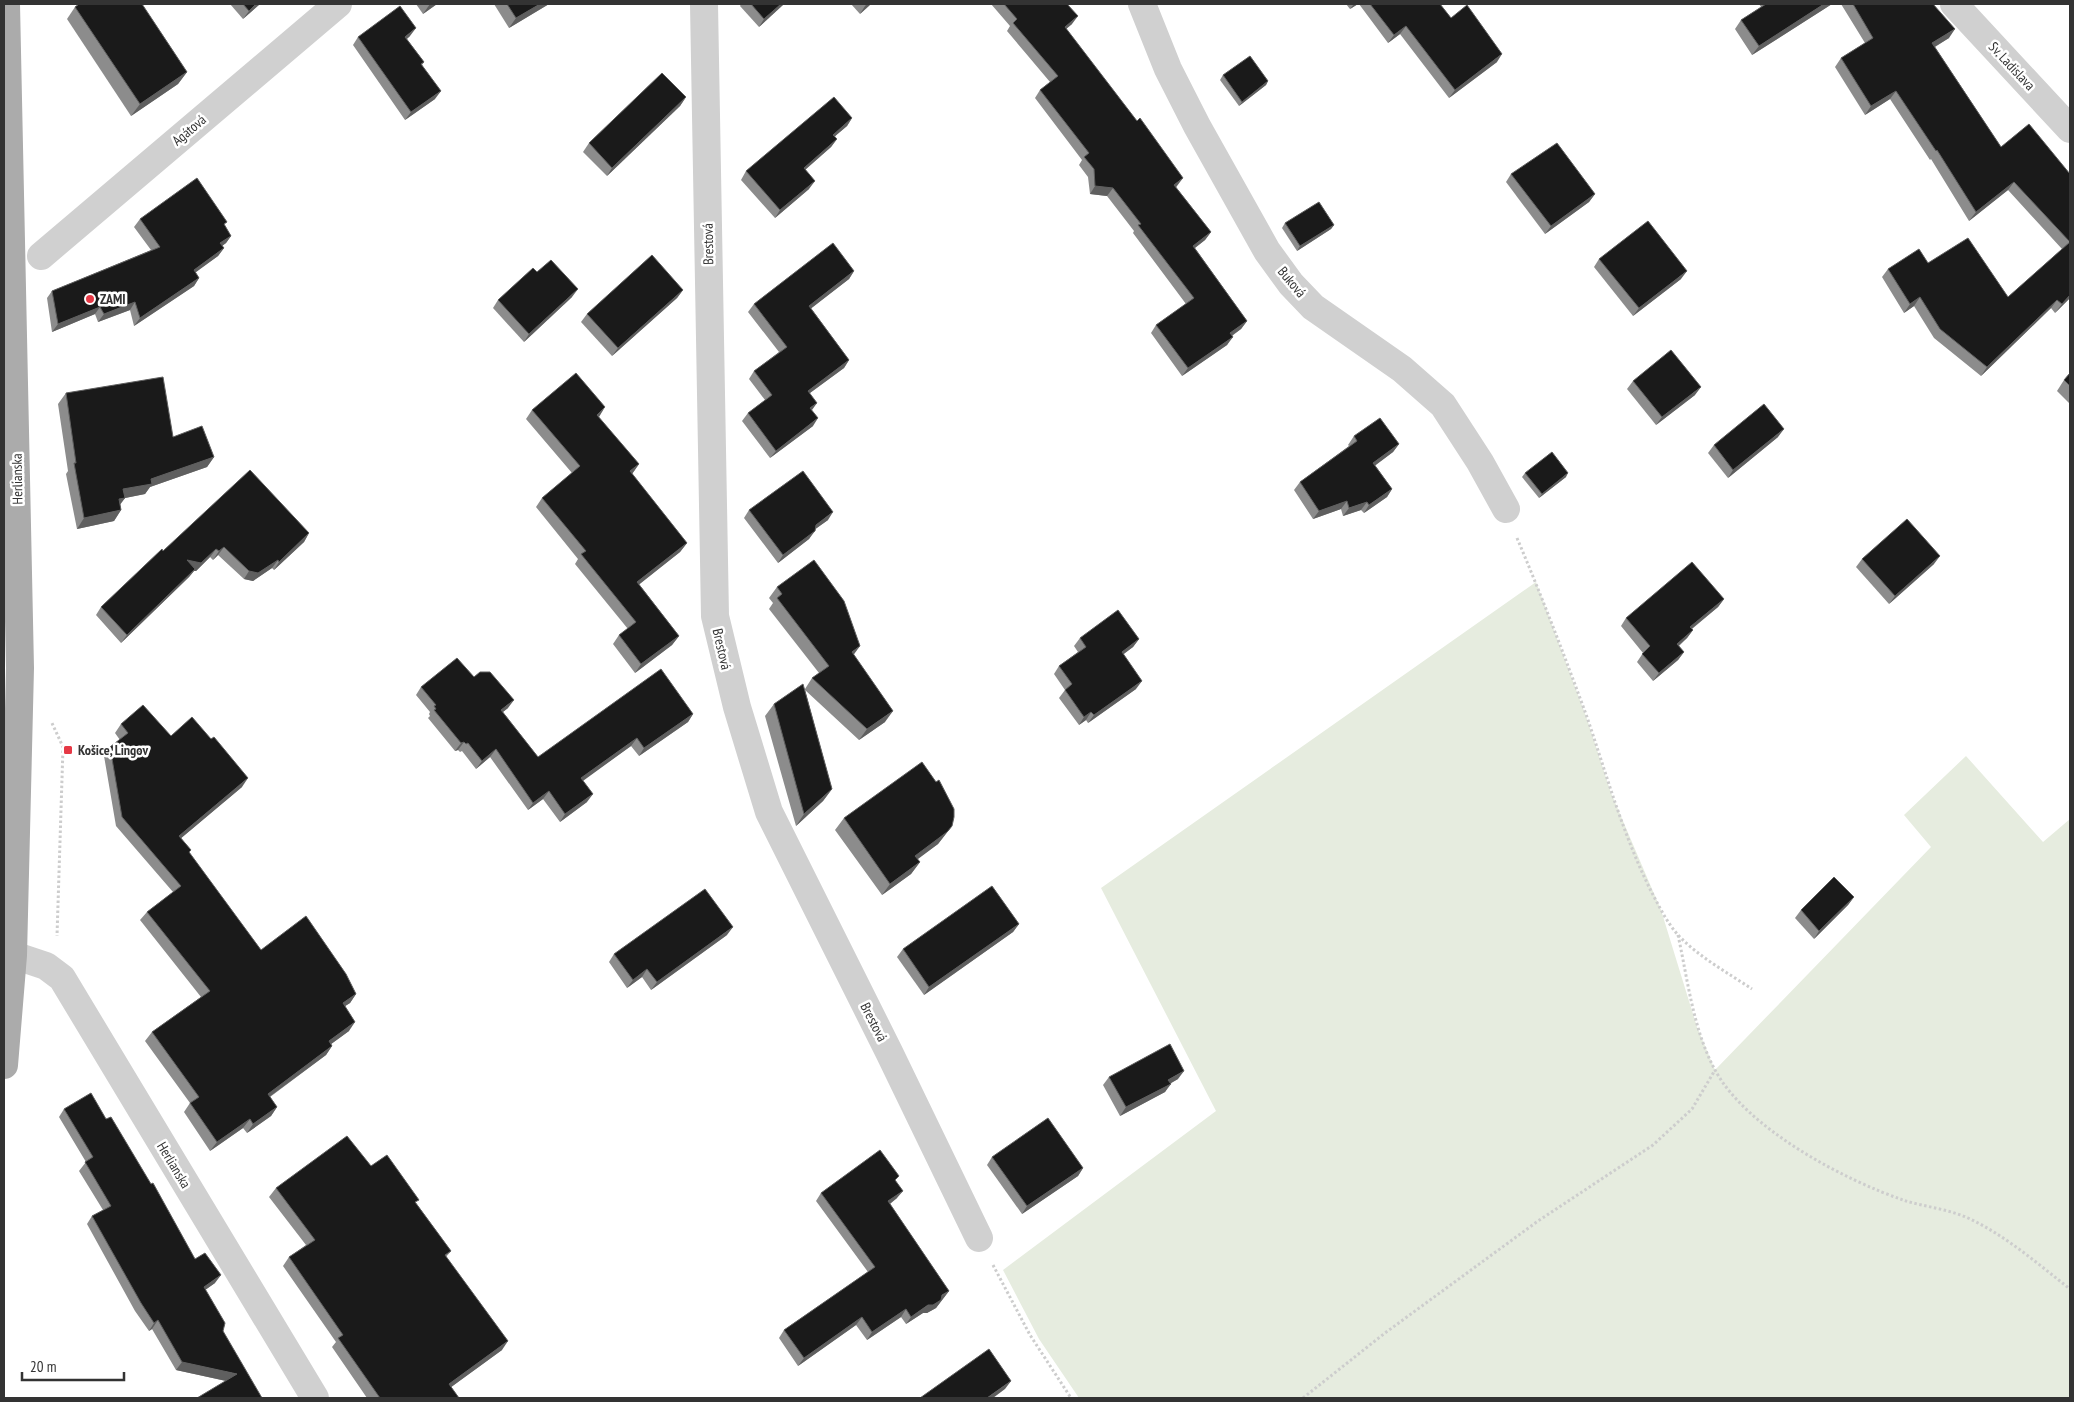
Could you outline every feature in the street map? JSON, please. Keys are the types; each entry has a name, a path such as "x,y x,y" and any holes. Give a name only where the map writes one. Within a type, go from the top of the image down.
{"main road":[{"name":"Herlianska","path":"4,1065 13,955 20,668 9,413 6,4"}],"street":[{"name":"Agátová","path":"41,256 338,4"},
{"name":"Brestová","path":"704,4 715,616 724,661 769,812 894,1061 979,1238"},
{"name":"Buková","path":"1142,4 1168,69 1267,251 1291,284 1313,307 1402,369 1443,405 1480,462 1506,509"},
{"name":"Sv. Ladislava","path":"1954,4 2070,128"},
{"name":"Herlianska","path":"13,955 46,966 62,978 315,1398"}],"path":[{"path":"1506,509 1564,654 1610,793 1629,842 1661,910 1678,935 1710,962 1752,989"},
{"path":"52,713 52,723 63,748 60,874 56,934 60,942"},
{"path":"1678,935 1697,1027 1715,1070 1728,1090 1763,1125 1807,1154 1860,1184 1905,1200 1966,1217 1987,1227 2070,1289"},
{"path":"1303,1398 1385,1333 1538,1220 1653,1145 1692,1108 1715,1070"},
{"path":"979,1238 1030,1335 1071,1398"}],"shaded area":[{"path":"1536,582 1587,719 1611,793 1661,910 1697,1027 1715,1070 1931,847 1904,815 1966,756 2043,842 2070,819 2070,1398 1079,1398 1039,1339 1003,1270 1216,1111 1101,888"}],"building":[{"path":"79,4 142,4 187,72 140,104 75,7"},
{"path":"243,4 256,4 249,11"},
{"path":"507,4 540,4 516,18"},
{"path":"751,4 781,4 764,19"},
{"path":"1004,4 1067,4 1078,16 1065,27 1137,121 1140,118 1183,178 1174,185 1211,232 1193,246 1247,321 1230,333 1233,337 1188,368 1156,325 1194,298 1138,225 1141,224 1113,188 1095,186 1094,169 1084,157 1089,153 1040,90 1058,76 1013,23 1017,19"},
{"path":"1370,4 1440,4 1451,18 1467,5 1502,54 1455,90 1406,26 1394,35"},
{"path":"1766,4 1824,4 1759,46 1741,20"},
{"path":"1853,4 1933,4 1955,29 1932,43 2001,147 2029,124 2070,174 2070,242 2014,182 1976,212 1937,150 1896,91 1871,106 1841,58 1873,38"},
{"path":"400,6 416,28 405,37 424,62 421,64 441,91 411,112 358,37"},
{"path":"1250,56 1268,81 1242,102 1223,75"},
{"path":"662,73 686,97 612,168 589,143"},
{"path":"834,97 852,118 833,135 837,139 804,168 815,181 780,210 746,171"},
{"path":"1557,143 1595,194 1551,226 1511,174"},
{"path":"197,178 227,222 224,224 231,236 220,243 224,248 194,270 199,278 140,318 135,302 104,314 100,307 58,324 52,291 160,247 140,219"},
{"path":"1319,202 1334,225 1300,246 1285,223"},
{"path":"1648,221 1687,271 1639,308 1599,259"},
{"path":"1968,238 2008,297 2070,242 2070,295 2062,304 2057,300 1987,367 1940,329 1920,297 1910,304 1888,269 1919,249 1928,263"},
{"path":"833,243 854,271 809,306 849,360 808,391 817,403 810,408 818,418 776,451 748,413 772,395 754,371 787,347 754,304"},
{"path":"652,255 683,290 618,348 587,314"},
{"path":"551,260 578,289 529,334 498,300 533,268 537,272"},
{"path":"1671,350 1701,387 1662,417 1633,381"},
{"path":"576,373 605,407 597,415 639,464 630,471 687,543 637,582 679,636 641,664 619,635 636,622 581,554 586,551 542,498 580,466 532,410"},
{"path":"2070,373 2070,386 2064,380"},
{"path":"163,377 173,437 202,426 214,457 151,479 152,484 123,489 125,498 119,499 121,510 84,518 74,463 76,463 66,393"},
{"path":"1764,404 1784,429 1733,470 1714,445"},
{"path":"1380,418 1399,444 1373,463 1392,489 1369,505 1367,502 1349,508 1347,501 1319,511 1300,482 1357,441 1354,436"},
{"path":"1552,452 1568,473 1542,494 1525,473"},
{"path":"250,470 309,533 279,562 278,560 258,573 249,571 224,547 219,551 216,549 201,563 187,560 195,569 127,635 101,607"},
{"path":"803,471 833,512 816,525 815,531 783,555 749,510"},
{"path":"1907,519 1940,556 1895,596 1862,559"},
{"path":"814,560 844,601 860,646 852,652 893,711 867,729 812,678 829,666 777,598 782,594 777,587"},
{"path":"1692,562 1724,599 1690,627 1693,630 1677,644 1684,652 1659,673 1642,654 1650,646 1626,618"},
{"path":"1118,610 1139,639 1122,652 1142,681 1094,715 1091,712 1084,717 1065,690 1072,684 1059,666 1086,647 1080,638"},
{"path":"457,658 474,677 480,672 490,672 514,700 501,710 538,757 661,669 693,714 644,748 637,738 581,778 593,794 565,814 549,791 533,803 496,749 482,761 468,743 461,743 434,710 436,705 421,687"},
{"path":"803,684 832,789 804,814 774,704"},
{"path":"143,705 171,736 192,717 211,739 214,737 248,778 179,836 191,850 189,852 261,950 306,916 346,974 356,994 343,1003 355,1022 329,1041 332,1046 268,1094 277,1107 253,1124 250,1119 217,1142 190,1103 199,1097 152,1032 210,991 147,912 181,886 122,817 110,747 128,733 121,724"},
{"path":"922,762 936,782 939,780 954,809 952,826 947,832 915,856 920,862 890,884 844,818"},
{"path":"1834,877 1854,897 1819,931 1801,910"},
{"path":"992,886 1019,924 929,987 903,949"},
{"path":"705,889 733,927 657,982 647,969 633,980 614,954"},
{"path":"1170,1044 1184,1071 1168,1080 1171,1084 1126,1107 1109,1077"},
{"path":"91,1093 106,1119 111,1117 151,1184 153,1183 195,1259 205,1253 221,1275 204,1287 225,1323 223,1331 262,1398 197,1398 237,1374 182,1362 158,1320 154,1323 141,1303 92,1216 111,1206 85,1162 93,1157 64,1109"},
{"path":"1048,1118 1083,1168 1027,1206 992,1157"},
{"path":"347,1136 371,1166 387,1155 419,1200 415,1202 451,1251 445,1255 508,1341 449,1384 459,1398 380,1398 338,1338 343,1335 289,1257 315,1240 276,1188"},
{"path":"880,1150 899,1176 895,1180 903,1191 888,1201 949,1291 942,1295 941,1300 933,1305 928,1305 911,1317 906,1309 872,1332 862,1317 804,1358 784,1330 875,1267 821,1193"},
{"path":"989,1349 1011,1381 987,1398 920,1398"}],"place":[{"name":"ZAMI","path":"90,299"},
{"name":"Košice, Lingov","path":"68,750"}]}
